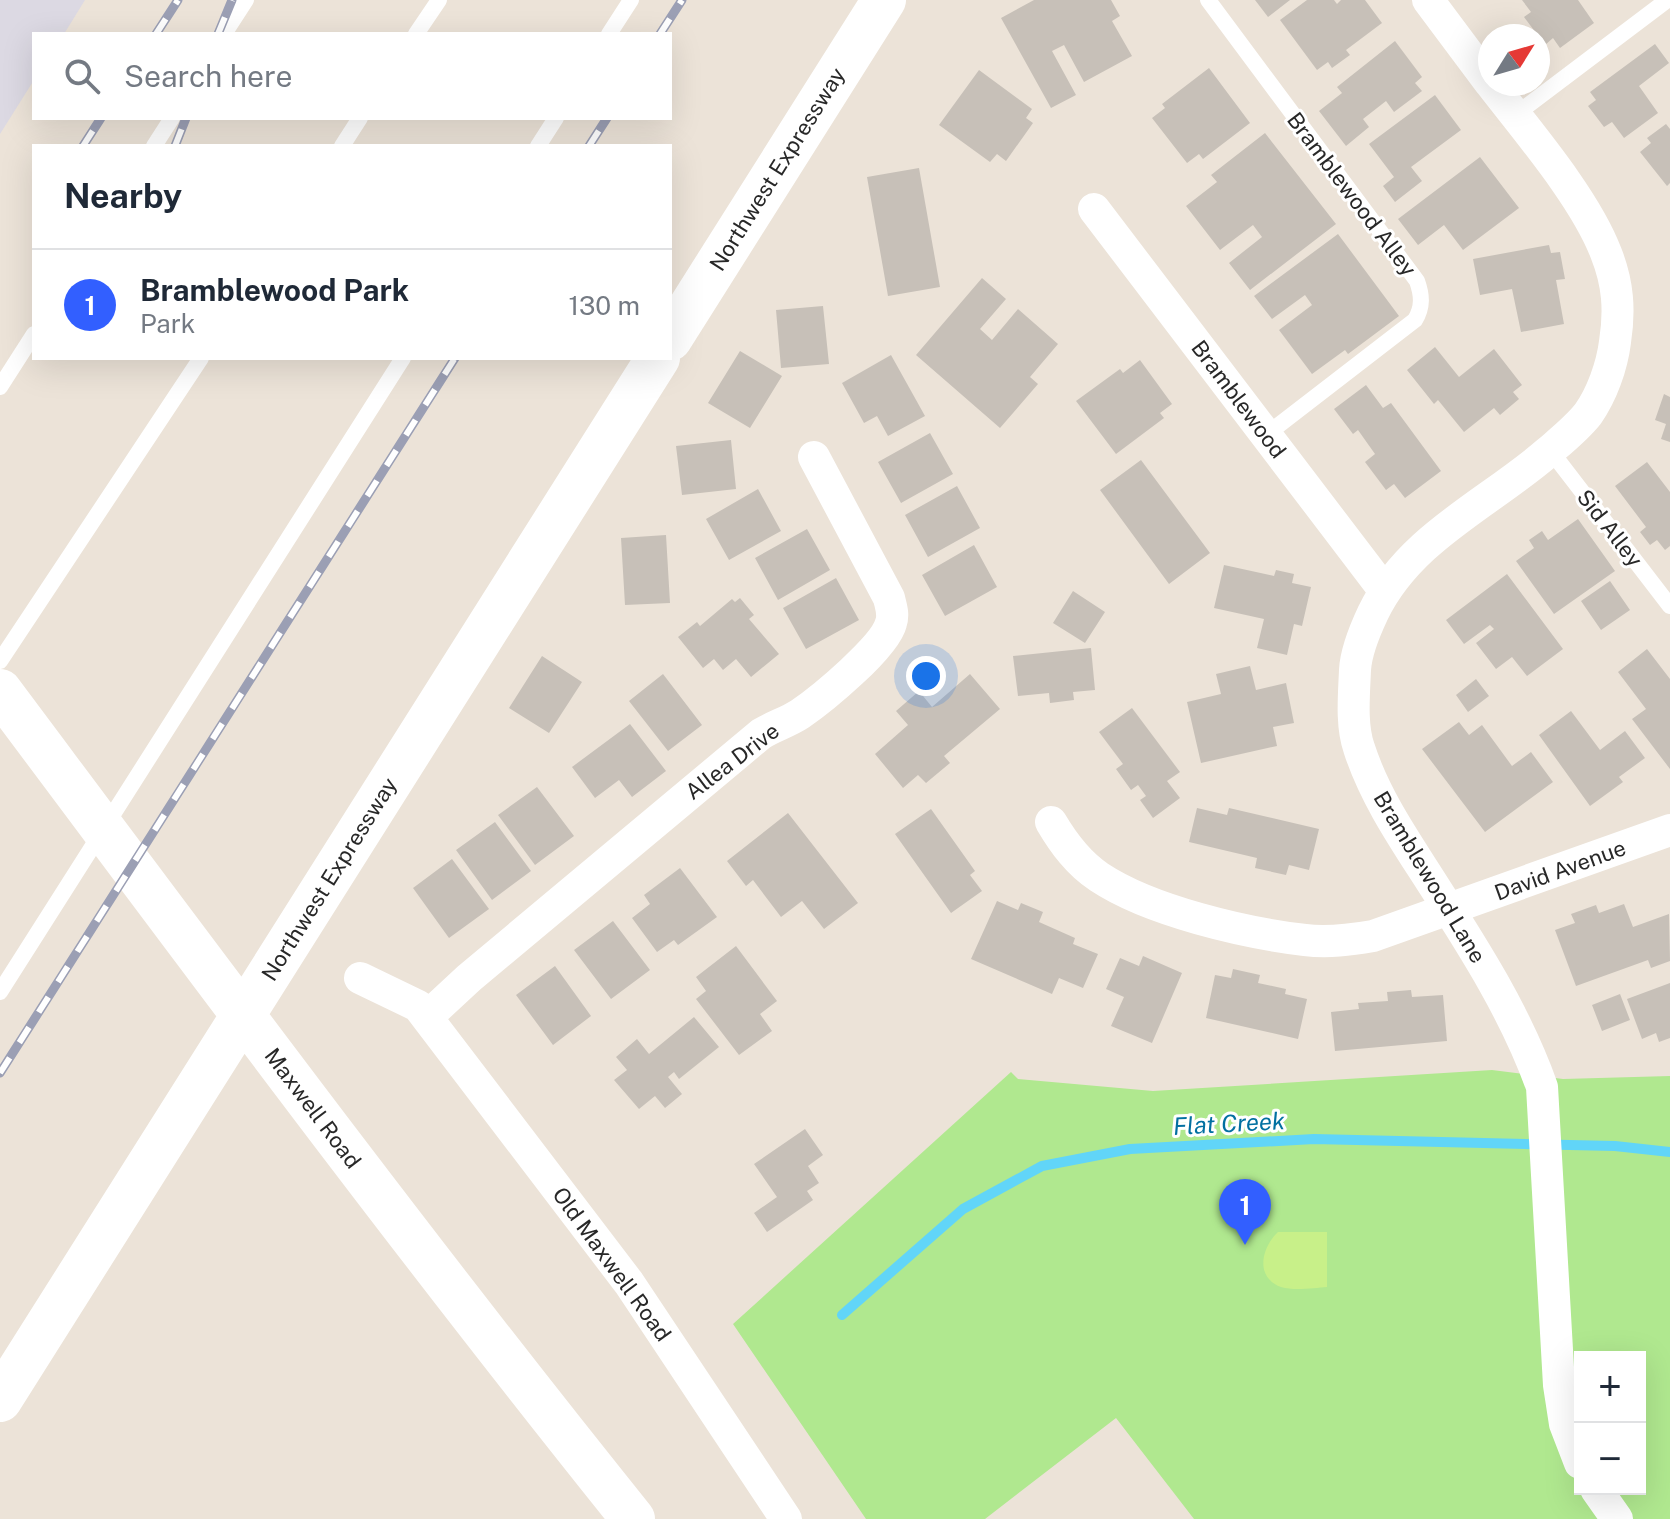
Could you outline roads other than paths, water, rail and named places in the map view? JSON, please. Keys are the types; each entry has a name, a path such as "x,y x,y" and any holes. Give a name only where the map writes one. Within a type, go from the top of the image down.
{"main road":[{"name":"Northwest Expressway","path":"672,336 884,0"},
{"name":"Northwest Expressway","path":"0,1400 657,360"},
{"name":"Maxwell Road","path":"0,691 302,1095 522,1382 633,1519"}],"street":[{"name":"Bramblewood Lane","path":"1428,0 1478,67"},
{"name":"Bramblewood Lane","path":"1500,96 1583,208 1598,236 1615,280 1619,315 1613,355 1602,389 1588,414 1550,450 1430,540 1409,559 1384,590 1365,629 1355,666 1354,711 1358,746 1374,785 1501,995 1528,1046 1542,1087 1548,1145 1559,1385 1565,1424 1574,1447"},
{"name":"Bramblewood","path":"1094,209 1384,590"},
{"name":"Allea Drive","path":"427,1017 469,978 761,734 802,712 873,652 885,637 892,622 889,598 814,457"},
{"path":"1051,822 1069,851 1099,877 1149,902 1235,927 1307,941 1344,941 1373,936 1449,910"},
{"name":"David Avenue","path":"1449,910 1670,830"},
{"name":"Old Maxwell Road","path":"360,978 415,1004 427,1017 629,1283 786,1519"},
{"path":"1600,1495 1617,1519"}],"lane":[{"path":"225,32 246,0"},
{"path":"417,32 439,0"},
{"path":"610,32 631,0"},
{"name":"Bramblewood Alley","path":"1208,0 1417,281 1421,296 1419,313 1408,325 1266,435"},
{"path":"1515,115 1667,3"},
{"path":"155,144 171,120"},
{"path":"343,144 359,120"},
{"path":"539,144 555,120"},
{"path":"0,387 32,337"},
{"path":"0,661 200,360"},
{"path":"0,992 402,360"},
{"name":"Sid Alley","path":"1550,450 1669,603"}],"waterway":[{"name":"Flat Creek","path":"842,1315 963,1209 1042,1166 1130,1149 1314,1139 1615,1146 1670,1152"}],"railway":[{"path":"157,32 178,0"},
{"path":"219,32 232,0"},
{"path":"661,32 682,0"},
{"path":"84,144 100,120"},
{"path":"176,144 185,120"},
{"path":"590,144 606,120"},
{"path":"0,1073 454,360"}],"place":[{"name":"Bramblewood Park","path":"1245,1245"}]}
